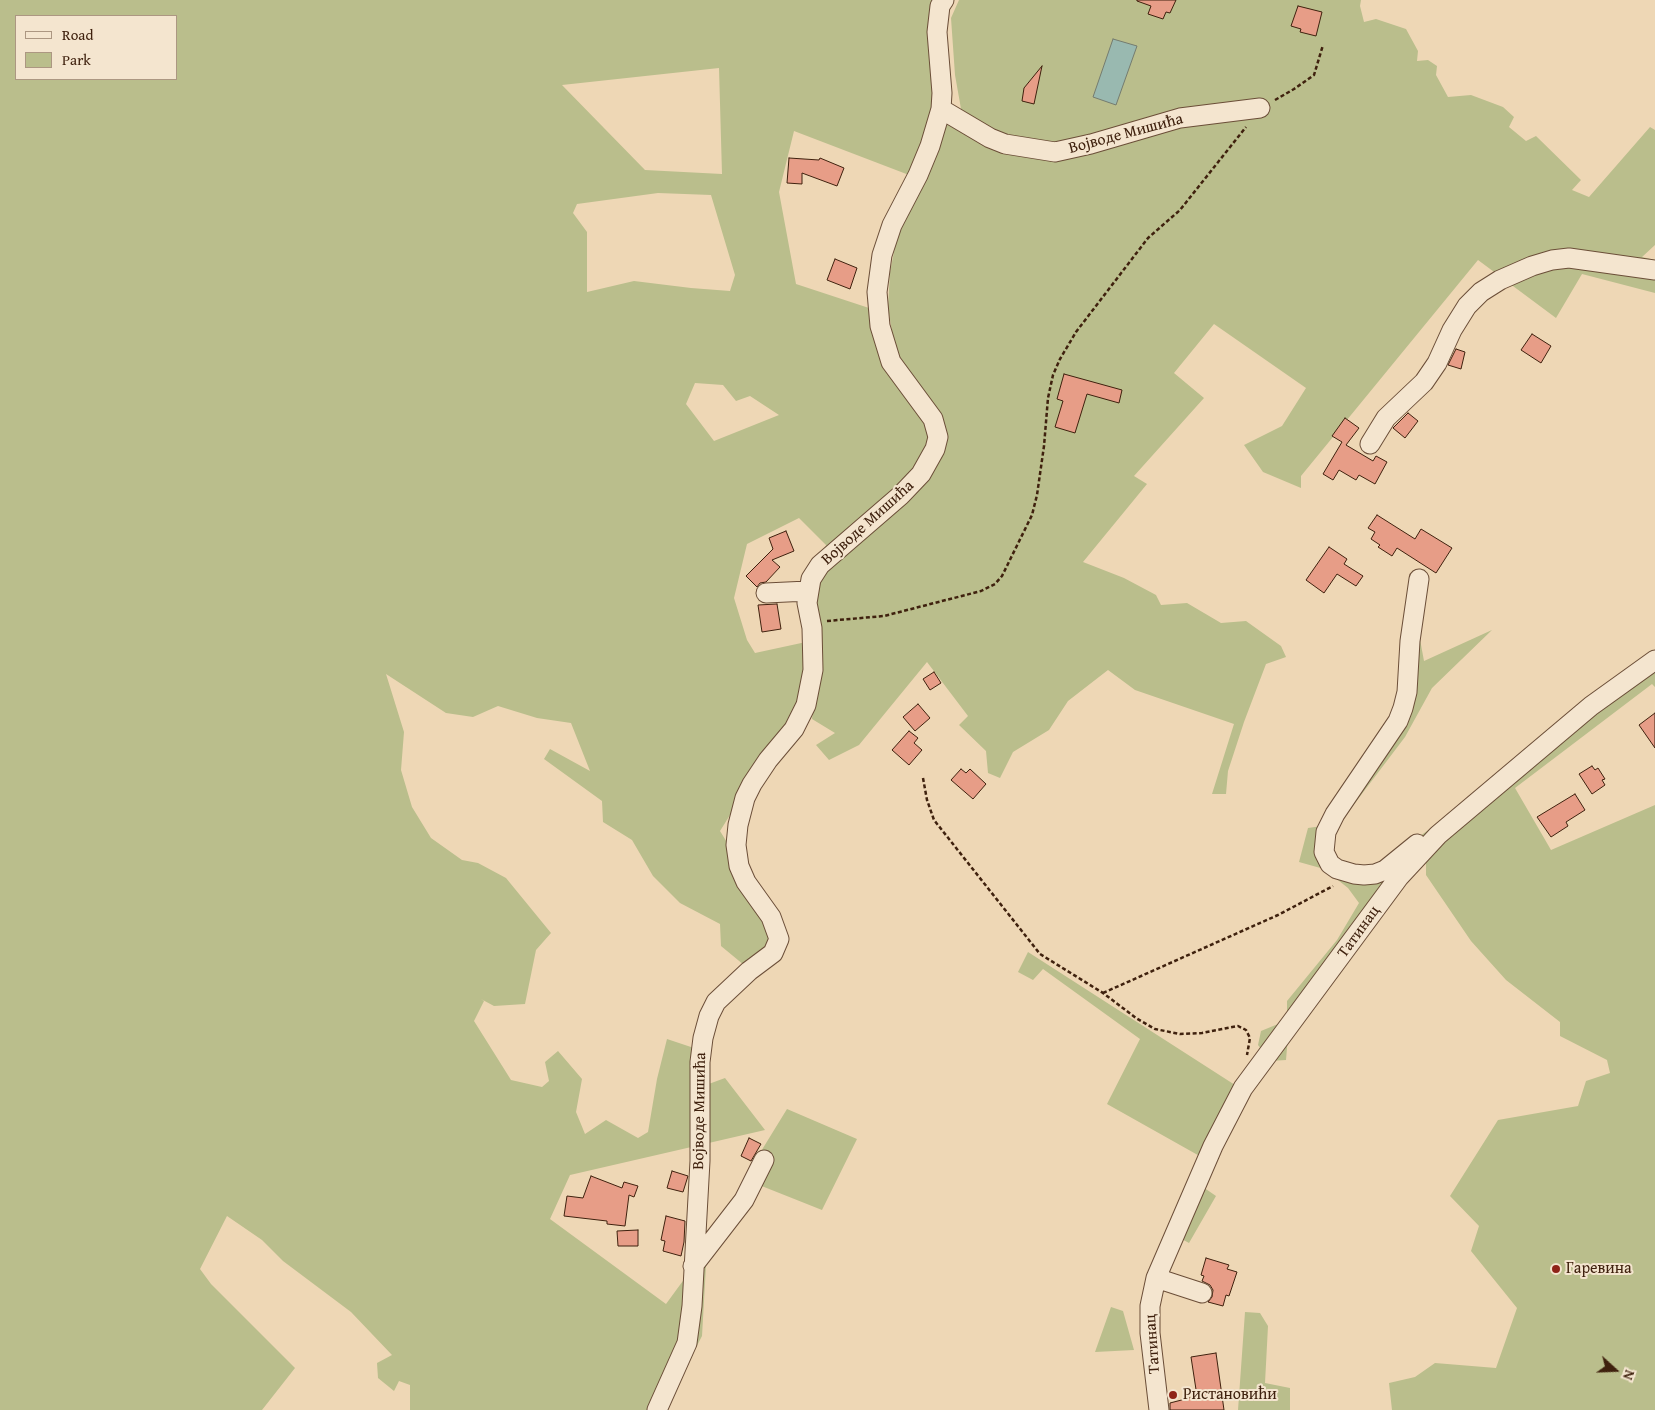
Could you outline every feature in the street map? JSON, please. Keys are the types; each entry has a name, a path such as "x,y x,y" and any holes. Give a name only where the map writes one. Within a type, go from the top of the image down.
{"street":[{"name":"Војводе Мишића","path":"657,1410 687,1344 692,1306 700,1161 700,1062 703,1038 709,1016 716,1002 749,971 774,953 778,939 771,917 746,882 739,866 736,845 738,825 745,798 768,760 794,729 806,705 813,670 812,628 807,603 811,579 820,565 901,495 921,474 935,449 938,437 933,419 891,362 880,326 877,292 882,255 892,225 918,175 930,146 941,109 942,93 937,32 940,6 944,0"},
{"name":"Војводе Мишића","path":"941,109 990,138 1005,144 1055,152 1091,144 1180,118 1260,108"},
{"path":"1370,444 1386,418 1424,382 1467,306 1481,292 1500,280 1532,266 1552,260 1569,258 1655,270"},
{"path":"1419,578 1403,708 1398,721 1334,814 1326,832 1324,852 1330,864 1337,868 1354,874 1375,874 1385,870 1430,836 1438,835"},
{"path":"766,593 808,591"},
{"name":"Татинац","path":"1159,1410 1150,1333 1150,1306 1156,1278 1212,1146 1242,1088 1399,877 1438,835 1591,706 1655,660"},
{"path":"693,1266 744,1200 764,1160"},
{"path":"1156,1278 1202,1294"}],"path":[{"path":"812,628 827,621 884,616 971,593 995,584 1002,576 1032,515 1037,495 1048,398 1053,375 1076,332 1148,238 1180,210 1234,144 1260,108 1294,89 1314,75 1323,45"},
{"path":"923,778 926,800 934,820 1040,954 1103,993 1136,1018 1155,1029 1180,1034 1202,1033 1238,1026 1246,1030 1250,1038 1246,1058"},
{"path":"1103,993 1278,915 1354,874"}],"green space":[{"path":"0,0 949,0 930,26 946,118 963,120 955,75 951,18 959,0 1361,0 1360,6 1364,22 1376,19 1406,29 1418,51 1417,61 1428,60 1437,66 1436,75 1448,97 1471,95 1503,107 1514,117 1509,127 1526,141 1536,136 1581,180 1572,190 1589,197 1650,127 1655,130 1655,245 1642,257 1655,260 1655,293 1582,274 1556,318 1478,260 1301,476 1301,488 1263,472 1244,445 1282,426 1306,388 1214,324 1174,373 1204,398 1134,476 1147,484 1083,562 1124,578 1156,595 1161,605 1187,603 1221,623 1246,621 1281,646 1286,657 1266,664 1228,771 1226,794 1212,794 1234,724 1135,690 1108,670 1068,701 1049,730 1013,752 1000,778 988,773 986,751 959,725 968,716 927,662 859,745 829,760 816,745 835,733 812,719 821,639 805,677 798,704 792,716 720,831 784,935 744,965 721,946 720,924 680,903 653,876 632,840 603,822 602,801 544,759 550,749 590,771 571,723 537,718 498,706 473,717 446,713 386,674 404,732 401,770 412,807 431,838 462,860 478,863 506,878 551,933 536,950 525,1004 494,1006 481,999 484,1001 474,1021 511,1080 542,1087 549,1081 545,1062 558,1051 582,1079 576,1112 585,1134 606,1120 638,1138 648,1132 657,1079 667,1039 697,1049 706,1085 725,1078 765,1130 570,1175 550,1219 666,1304 707,1248 702,1336 664,1410 410,1410 410,1385 399,1381 394,1391 378,1378 377,1363 392,1355 351,1312 283,1261 262,1240 227,1216 200,1269 211,1284 295,1368 262,1410 0,1410","holes":["719,68 722,174 645,170 562,85","945,122 896,242 890,272 888,307 896,356 869,308 796,284 779,192 794,131 909,175","658,193 711,195 735,275 730,291 634,281 587,292 587,232 573,213 577,204","695,383 723,385 736,401 750,396 779,415 714,441 686,404","799,518 826,545 806,642 755,653 747,640 734,598 747,544"]},
{"path":"1414,607 1424,661 1492,630 1432,688 1405,737 1330,836 1327,860 1347,869 1376,867 1655,670 1655,687 1652,684 1515,788 1551,850 1655,805 1655,1410 1392,1410 1389,1383 1415,1377 1435,1363 1496,1368 1517,1308 1471,1251 1479,1226 1450,1196 1498,1120 1578,1106 1586,1081 1610,1073 1607,1060 1560,1036 1560,1022 1506,980 1471,941 1426,875 1426,862 1378,902 1288,1036 1286,1060 1270,1061 1258,1045 1261,1031 1278,1024 1287,1013 1287,1001 1337,940 1359,903 1348,888 1324,869 1299,862 1308,828 1322,826 1396,718"},
{"path":"1028,952 1235,1085 1247,1102 1212,1163 1107,1104 1140,1039 1043,969 1033,980 1018,972"},
{"path":"787,1109 857,1139 822,1210 744,1179"},
{"path":"1200,1185 1216,1196 1189,1243 1178,1237"},
{"path":"1111,1307 1123,1311 1134,1350 1095,1352"},
{"path":"1245,1312 1260,1313 1268,1326 1265,1383 1290,1388 1290,1410 1238,1410"}],"water":[{"path":"1113,39 1137,46 1116,105 1093,97"}],"building":[{"path":"1137,0 1176,0 1170,13 1166,12 1163,19 1148,14 1151,6"},
{"path":"1298,6 1322,12 1316,36 1300,32 1301,29 1291,26"},
{"path":"1042,66 1034,104 1022,101 1024,88"},
{"path":"789,158 819,160 820,158 844,168 837,186 802,173 802,184 787,183"},
{"path":"835,259 857,268 850,289 827,280"},
{"path":"1532,334 1551,346 1541,363 1521,350"},
{"path":"1456,349 1465,352 1461,369 1448,365"},
{"path":"1064,374 1122,390 1119,403 1087,394 1075,433 1055,427 1063,401 1057,399"},
{"path":"1408,413 1418,421 1405,438 1393,428"},
{"path":"1345,418 1359,428 1346,445 1373,461 1376,456 1387,462 1375,484 1359,475 1356,480 1339,470 1333,480 1323,474 1342,442 1332,436"},
{"path":"1377,515 1415,539 1421,529 1452,548 1436,573 1397,548 1392,556 1378,547 1380,545 1371,539 1375,532 1368,528"},
{"path":"786,531 794,551 772,560 780,567 766,582 760,583 757,587 746,576 773,549 769,538"},
{"path":"1329,547 1347,559 1344,564 1363,576 1356,586 1337,574 1324,593 1306,580"},
{"path":"777,604 781,629 762,632 758,605"},
{"path":"934,672 941,683 930,690 923,679"},
{"path":"918,704 930,718 915,731 903,717"},
{"path":"1655,713 1655,748 1639,725"},
{"path":"909,731 918,738 914,743 922,750 909,765 892,750"},
{"path":"1592,766 1595,770 1598,768 1605,779 1602,780 1605,785 1592,794 1579,774"},
{"path":"961,769 966,773 970,769 986,784 973,799 951,780"},
{"path":"1575,794 1585,810 1566,822 1568,826 1551,837 1537,817"},
{"path":"749,1138 761,1144 751,1161 741,1156"},
{"path":"672,1171 688,1176 683,1192 667,1188"},
{"path":"591,1176 622,1188 624,1182 638,1186 634,1197 629,1195 625,1226 607,1224 607,1221 564,1216 567,1196 583,1198"},
{"path":"666,1216 685,1221 681,1256 663,1251 665,1241 661,1240"},
{"path":"638,1230 638,1246 618,1246 617,1231"},
{"path":"1206,1258 1229,1265 1227,1269 1237,1272 1229,1296 1226,1295 1223,1306 1208,1302 1212,1297 1213,1290 1210,1285 1202,1281 1204,1276 1201,1275"},
{"path":"1216,1353 1224,1410 1170,1410 1170,1403 1197,1396 1191,1357"}],"place":[{"name":"Гаревина","path":"1556,1269"},
{"name":"Ристановићи","path":"1173,1395"}]}
